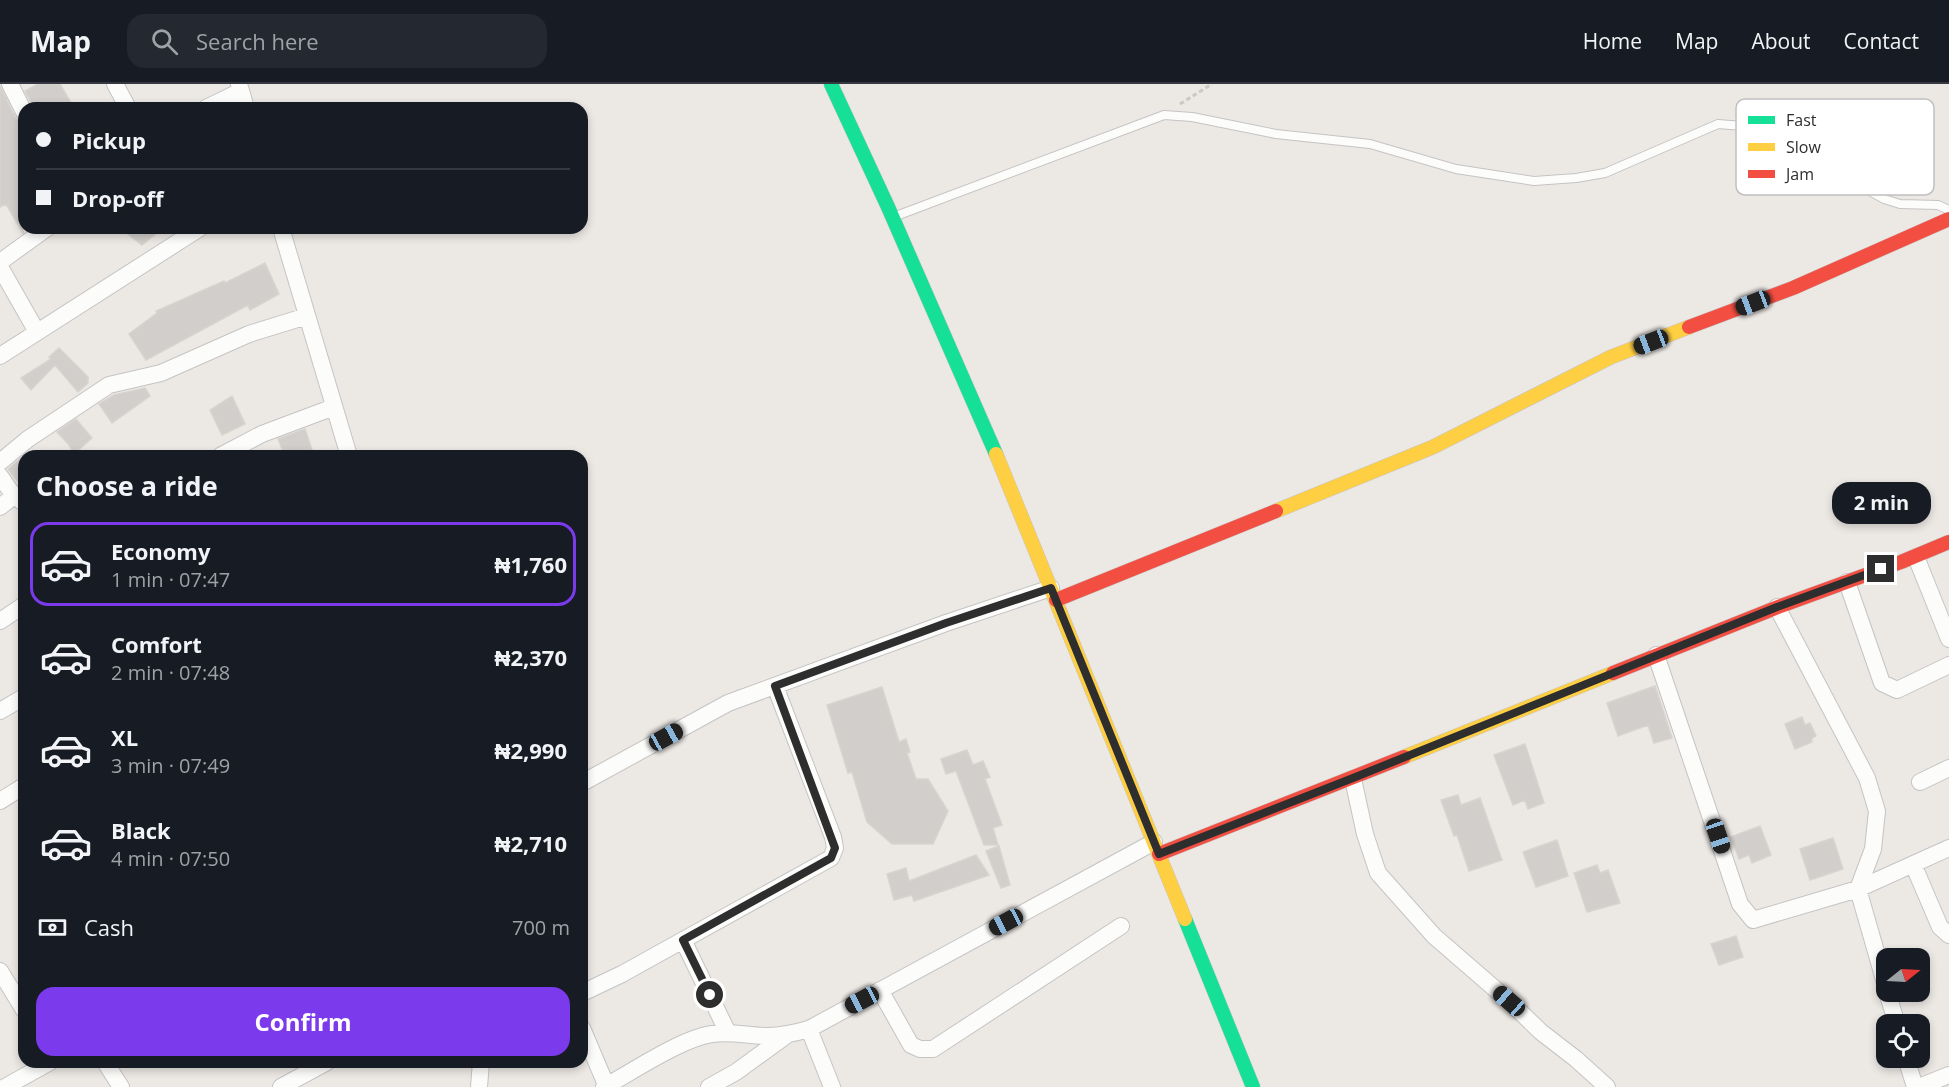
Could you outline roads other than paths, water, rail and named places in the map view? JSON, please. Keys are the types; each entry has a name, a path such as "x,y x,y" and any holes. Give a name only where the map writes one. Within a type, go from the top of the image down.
{"street":[{"path":"10,84 19,102"},
{"path":"115,84 125,102"},
{"path":"831,84 894,217 1053,594 1253,1087"},
{"path":"216,102 240,88"},
{"path":"588,780 728,703 946,623 1053,594 1433,447 1611,357 1793,288 1949,219"},
{"path":"0,262 39,234"},
{"path":"0,356 191,234"},
{"path":"283,234 347,450"},
{"path":"0,267 11,290 37,332"},
{"path":"0,462 28,439 109,385 161,373 249,334 307,316"},
{"path":"231,450 262,434 334,407"},
{"path":"0,476 18,498"},
{"path":"0,507 18,499"},
{"path":"588,1043 606,1087 682,1044 710,1034 728,1032 766,1036 809,1029 1156,848 1353,778 1777,607 1916,557 1949,542"},
{"path":"1916,557 1949,639"},
{"path":"1846,582 1882,683 1897,690 1949,665"},
{"path":"1777,607 1867,778 1877,812 1873,849 1858,889 1876,952"},
{"path":"0,621 18,609"},
{"path":"1656,656 1740,904 1754,920 1858,889 1949,848"},
{"path":"588,990 622,974 831,858 835,848 775,686"},
{"path":"0,711 18,700"},
{"path":"1920,782 1949,768"},
{"path":"1353,778 1365,834 1378,873 1434,936 1541,1032 1607,1087"},
{"path":"0,801 18,790"},
{"path":"1912,864 1940,927 1949,935"},
{"path":"880,990 911,1045 920,1049 933,1049 1120,926"},
{"path":"683,940 728,1032"},
{"path":"0,971 18,1000"},
{"path":"809,1029 832,1087"},
{"path":"709,1087 736,1072 788,1034"},
{"path":"5,1087 39,1068"},
{"path":"109,1068 121,1087"},
{"path":"281,1087 316,1068"},
{"path":"479,1087 481,1068"},
{"path":"1910,1068 1917,1087 1949,1075"}],"lane":[{"path":"894,217 1164,115 1192,117 1276,134 1370,144 1456,169 1533,181 1605,173 1718,124 1736,125"},
{"path":"1877,195 1900,204 1938,205 1949,210"}]}
